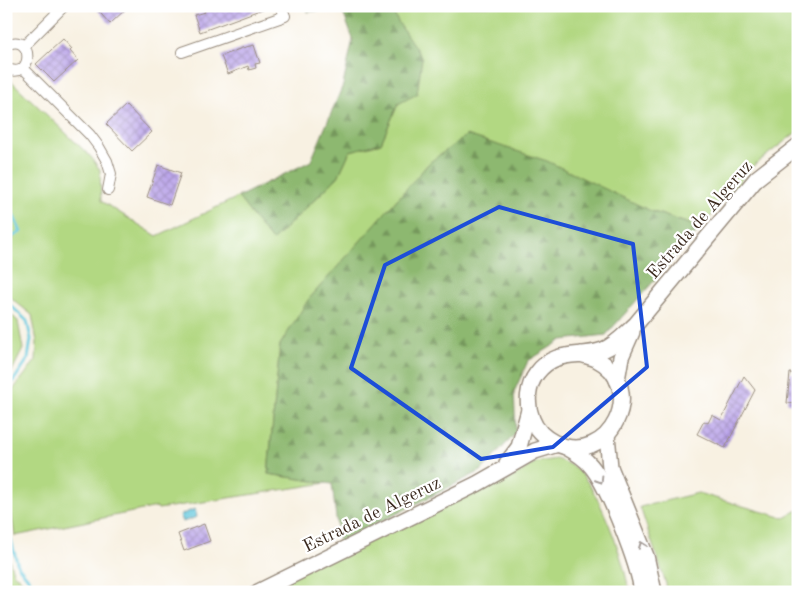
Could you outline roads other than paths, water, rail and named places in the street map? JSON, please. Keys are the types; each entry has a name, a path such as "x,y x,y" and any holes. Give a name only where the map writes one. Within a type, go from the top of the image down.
{"main road":[{"name":"Estrada de Algeruz","path":"562,446 548,439 539,431 532,421 529,410 530,385 541,369 556,358 568,354 582,354 610,347 636,324 757,178 798,146"},
{"name":"Estrada de Algeruz","path":"258,592 477,484 535,451 562,446 581,447 595,443 607,435 616,423 621,409 621,395 617,380 624,347 636,324"},
{"path":"582,354 596,359 608,368 617,380"},
{"name":"Estrada de Algeruz","path":"502,470 519,447 529,410"},
{"path":"607,435 610,467 646,556 654,592"},
{"path":"562,446 591,465 604,486 633,557 642,592"}],"street":[{"path":"24,46 64,6"},
{"path":"182,52 283,11"},
{"path":"6,45 14,42 24,46 28,56 28,62 23,68 15,71 6,68"},
{"path":"23,68 90,135 99,147 111,174 108,190"}],"water":[{"path":"195,509 197,517 183,522 180,515"}],"waterway":[{"path":"6,199 21,232 6,240"},
{"path":"6,301 27,321 31,339 28,359 6,392"},
{"path":"6,522 18,566 39,592"}]}
